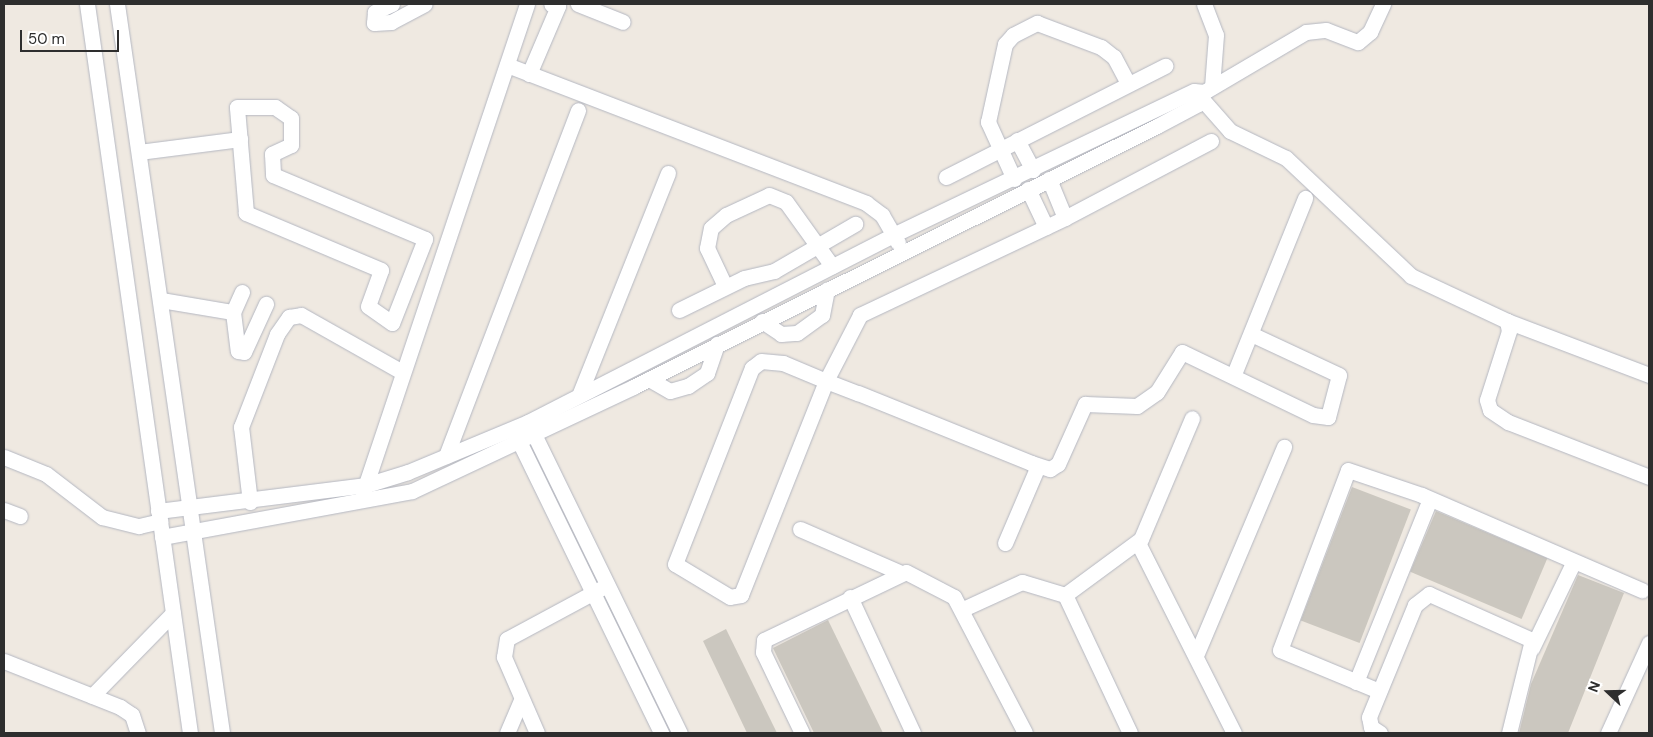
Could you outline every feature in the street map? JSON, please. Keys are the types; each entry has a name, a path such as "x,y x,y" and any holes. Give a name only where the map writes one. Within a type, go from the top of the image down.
{"street":[{"path":"87,4 190,733"},
{"path":"116,4 196,532 222,733"},
{"path":"392,4 375,12 374,23 392,22 425,4"},
{"path":"359,503 527,4"},
{"path":"578,4 624,22"},
{"path":"1204,4 1216,35 1206,92 1230,131 1286,158 1411,276 1508,321 1649,376"},
{"path":"162,537 359,503 412,491 531,428 649,379 1165,122 1206,92 1310,30 1358,42 1370,32 1383,4"},
{"path":"529,74 557,5"},
{"path":"1014,179 998,149 988,122 989,102 1005,44 1037,22 1109,52 1128,83"},
{"path":"507,65 866,204 882,215 895,234 902,254"},
{"path":"946,177 1128,83 1165,66"},
{"path":"531,428 580,393 895,234 1033,170 1194,91 1206,92"},
{"path":"275,107 291,118 291,145 272,154 273,175 425,239 392,323 368,306 381,270 246,212 240,139 237,108 275,107"},
{"path":"446,456 578,110"},
{"path":"139,152 240,139"},
{"path":"1017,140 1033,170"},
{"path":"1211,141 1066,218 869,308 847,332 826,380 741,595 730,597 676,567 678,548 752,368 768,360 826,380 1038,466 1056,467 1088,401 1119,408 1137,406 1157,392 1179,354 1191,354 1313,415 1329,415 1339,375 1251,334"},
{"path":"580,393 668,173"},
{"path":"1048,179 1066,218"},
{"path":"1028,189 1046,227"},
{"path":"725,286 708,248 708,235 716,222 759,198 774,195 786,202 832,266"},
{"path":"1234,374 1305,198"},
{"path":"679,310 725,286 774,271 855,224"},
{"path":"762,322 781,334 797,333 822,315 827,290"},
{"path":"242,292 233,312 238,350 244,352 266,304"},
{"path":"161,300 233,312"},
{"path":"250,502 241,428 277,334 289,317 301,315 402,372"},
{"path":"1508,321 1509,331 1487,400 1494,414 1649,477"},
{"path":"649,379 670,391 688,386 707,373 717,344"},
{"path":"1065,595 1138,543 1192,418"},
{"path":"531,428 680,733"},
{"path":"4,457 46,474 102,517 139,526 159,516 192,508 250,502 366,485 446,456 516,436"},
{"path":"516,436 661,733"},
{"path":"1197,653 1284,447"},
{"path":"1005,543 1038,466"},
{"path":"1379,691 1285,656 1280,648 1343,477 1350,470 1430,499 1642,590"},
{"path":"1356,682 1430,499"},
{"path":"4,510 20,516"},
{"path":"800,529 900,573 939,585 963,610 1025,733"},
{"path":"1138,543 1197,653 1234,733"},
{"path":"1509,733 1532,648 1573,562"},
{"path":"802,733 762,646 766,638 900,573"},
{"path":"963,610 1022,582 1065,595 1130,733"},
{"path":"537,733 504,657 507,639 607,585"},
{"path":"1373,731 1369,717 1379,691 1415,605 1426,594 1528,637 1532,648"},
{"path":"850,597 913,733"},
{"path":"92,696 173,613"},
{"path":"1608,733 1649,643"},
{"path":"4,661 129,712 138,733"},
{"path":"507,733 522,700"}],"building":[{"path":"1352,487 1411,510 1360,643 1301,621"},
{"path":"1436,511 1547,558 1522,619 1410,572"},
{"path":"1578,575 1624,593 1568,733 1519,733 1531,684"},
{"path":"828,620 883,733 814,733 773,648"},
{"path":"726,629 777,733 747,733 703,641"}]}
